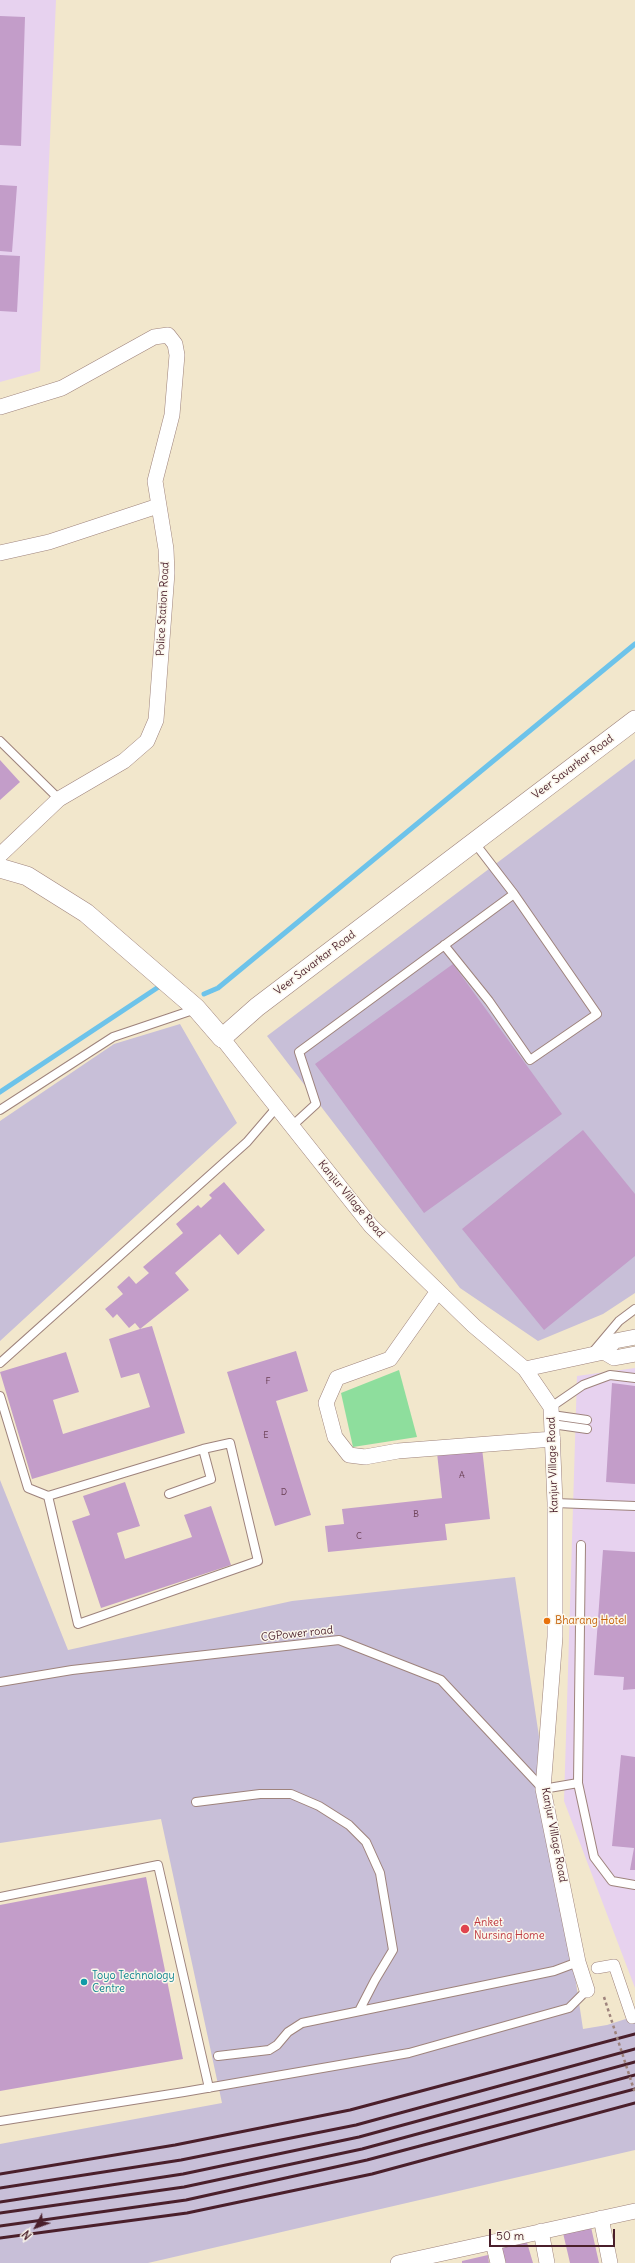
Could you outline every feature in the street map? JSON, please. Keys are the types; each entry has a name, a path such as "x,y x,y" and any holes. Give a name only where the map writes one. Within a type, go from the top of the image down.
{"street":[{"name":"Police Station Road","path":"0,408 62,388 154,337 168,336 175,344 177,355 172,415 155,481 166,549 166,572 156,720 147,741 124,761 60,799 0,855"},
{"path":"0,553 49,542 158,506"},
{"name":"Veer Savarkar Road","path":"227,1033 252,1012 635,720"},
{"path":"0,868 27,876 86,913 227,1033"},
{"name":"Kanjur Village Road","path":"227,1033 277,1107 371,1226 474,1326 525,1369 552,1421 555,1637 543,1789 578,1962 587,1990"},
{"path":"438,1290 390,1359 337,1378 326,1403 335,1437 349,1455 365,1457 552,1421"},
{"path":"525,1369 597,1353 615,1341 635,1338"},
{"path":"597,1353 614,1358 635,1354"},
{"path":"597,1968 614,1965 632,2018 635,2017"},
{"path":"403,2262 447,2258 493,2242 635,2210"},
{"path":"601,2218 610,2263"},
{"path":"541,2231 547,2263"},
{"path":"493,2242 498,2263"}],"lane":[{"path":"0,741 60,799"},
{"path":"444,945 489,1001 530,1060 597,1014 514,894 474,842"},
{"path":"292,1126 316,1104 299,1052 514,894"},
{"path":"0,1110 113,1037 196,1008"},
{"path":"0,1363 247,1142 277,1107"},
{"path":"597,1353 619,1321 635,1309"},
{"path":"552,1421 583,1385 610,1375 635,1378"},
{"path":"0,1396 28,1488 48,1496 203,1449 230,1443 258,1561 78,1624 48,1496"},
{"path":"552,1421 587,1420"},
{"path":"552,1421 587,1429"},
{"path":"169,1494 211,1479 203,1449"},
{"path":"554,1503 635,1506"},
{"path":"581,1545 578,1783 594,1857 612,1881 635,1885"},
{"name":"CGPower road","path":"0,1682 72,1670 339,1640 441,1680 543,1789"},
{"path":"543,1789 578,1783"},
{"path":"196,1802 260,1794 291,1794 319,1806 349,1825 366,1842 380,1873 393,1950 359,2011"},
{"path":"0,1897 158,1865 209,2088"},
{"path":"218,2056 269,2050 277,2046 288,2032 302,2023 554,1971 578,1962"},
{"path":"0,2120 209,2088 410,2053 569,2008 587,1990"}],"path":[{"path":"604,1997 635,2092"}],"shaded area":[{"path":"0,0 56,0 40,371 0,382"},
{"path":"635,759 635,1293 603,1314 538,1341 460,1288 267,1036"},
{"path":"180,1024 237,1123 0,1341 0,1121 114,1044"},
{"path":"635,1368 635,1988 564,1801 577,1376"},
{"path":"0,1480 68,1650 292,1601 515,1577 583,2029 607,2025 635,2016 635,2150 148,2263 0,2263 0,2144 222,2103 161,1819 0,1843"}],"green space":[{"path":"399,1370 417,1437 353,1447 341,1393"}],"building":[{"path":"0,16 25,17 21,146 0,145"},
{"path":"0,185 17,186 12,252 0,251"},
{"path":"0,255 20,256 17,312 0,311"},
{"path":"0,760 20,782 0,800"},
{"path":"453,964 562,1114 424,1213 315,1064"},
{"path":"583,1130 635,1194 635,1256 544,1330 462,1229"},
{"path":"224,1182 265,1230 238,1255 220,1234 175,1273 189,1290 140,1329 135,1323 129,1328 117,1314 113,1318 105,1309 123,1294 117,1287 129,1276 136,1284 149,1273 143,1267 183,1233 176,1224 198,1205 201,1208 212,1198 209,1195"},
{"path":"152,1326 185,1433 32,1479 0,1372 66,1352 79,1392 53,1400 63,1434 150,1407 139,1373 121,1378 109,1339"},
{"path":"296,1351 308,1391 276,1401 311,1515 275,1526 227,1372"},
{"path":"612,1383 635,1386 635,1484 606,1482"},
{"path":"482,1448 490,1519 445,1524 447,1540 328,1552 325,1526 344,1524 342,1509 442,1498 437,1453"},
{"path":"125,1482 140,1526 117,1533 125,1559 192,1537 184,1515 211,1506 231,1565 101,1608 72,1521 90,1515 83,1496"},
{"path":"603,1550 635,1552 635,1689 623,1690 624,1677 594,1675"},
{"path":"621,1755 635,1757 635,1870 630,1870 634,1848 612,1846"},
{"name":"Toyo Technology Centre","path":"146,1877 183,2059 0,2091 0,1905"},
{"path":"591,2227 599,2263 570,2263 563,2233"},
{"path":"526,2239 533,2263 503,2263 498,2246"},
{"path":"488,2255 489,2263 462,2263 462,2261"}],"waterway":[{"path":"204,994 218,988 635,644"},
{"path":"0,1092 160,986"}],"railway":[{"path":"0,2174 175,2145 350,2110 635,2034"},
{"path":"0,2188 181,2160 356,2125 635,2049"},
{"path":"0,2202 183,2174 359,2137 635,2062"},
{"path":"0,2213 184,2187 362,2149 635,2075"},
{"path":"0,2226 186,2200 367,2160 635,2089"},
{"path":"0,2238 187,2213 372,2174 635,2103"}],"place":[{"name":"Bharang Hotel","path":"547,1621"},
{"name":"Anket Nursing Home","path":"465,1929"},
{"name":"Toyo Technology Centre","path":"84,1982"}]}
